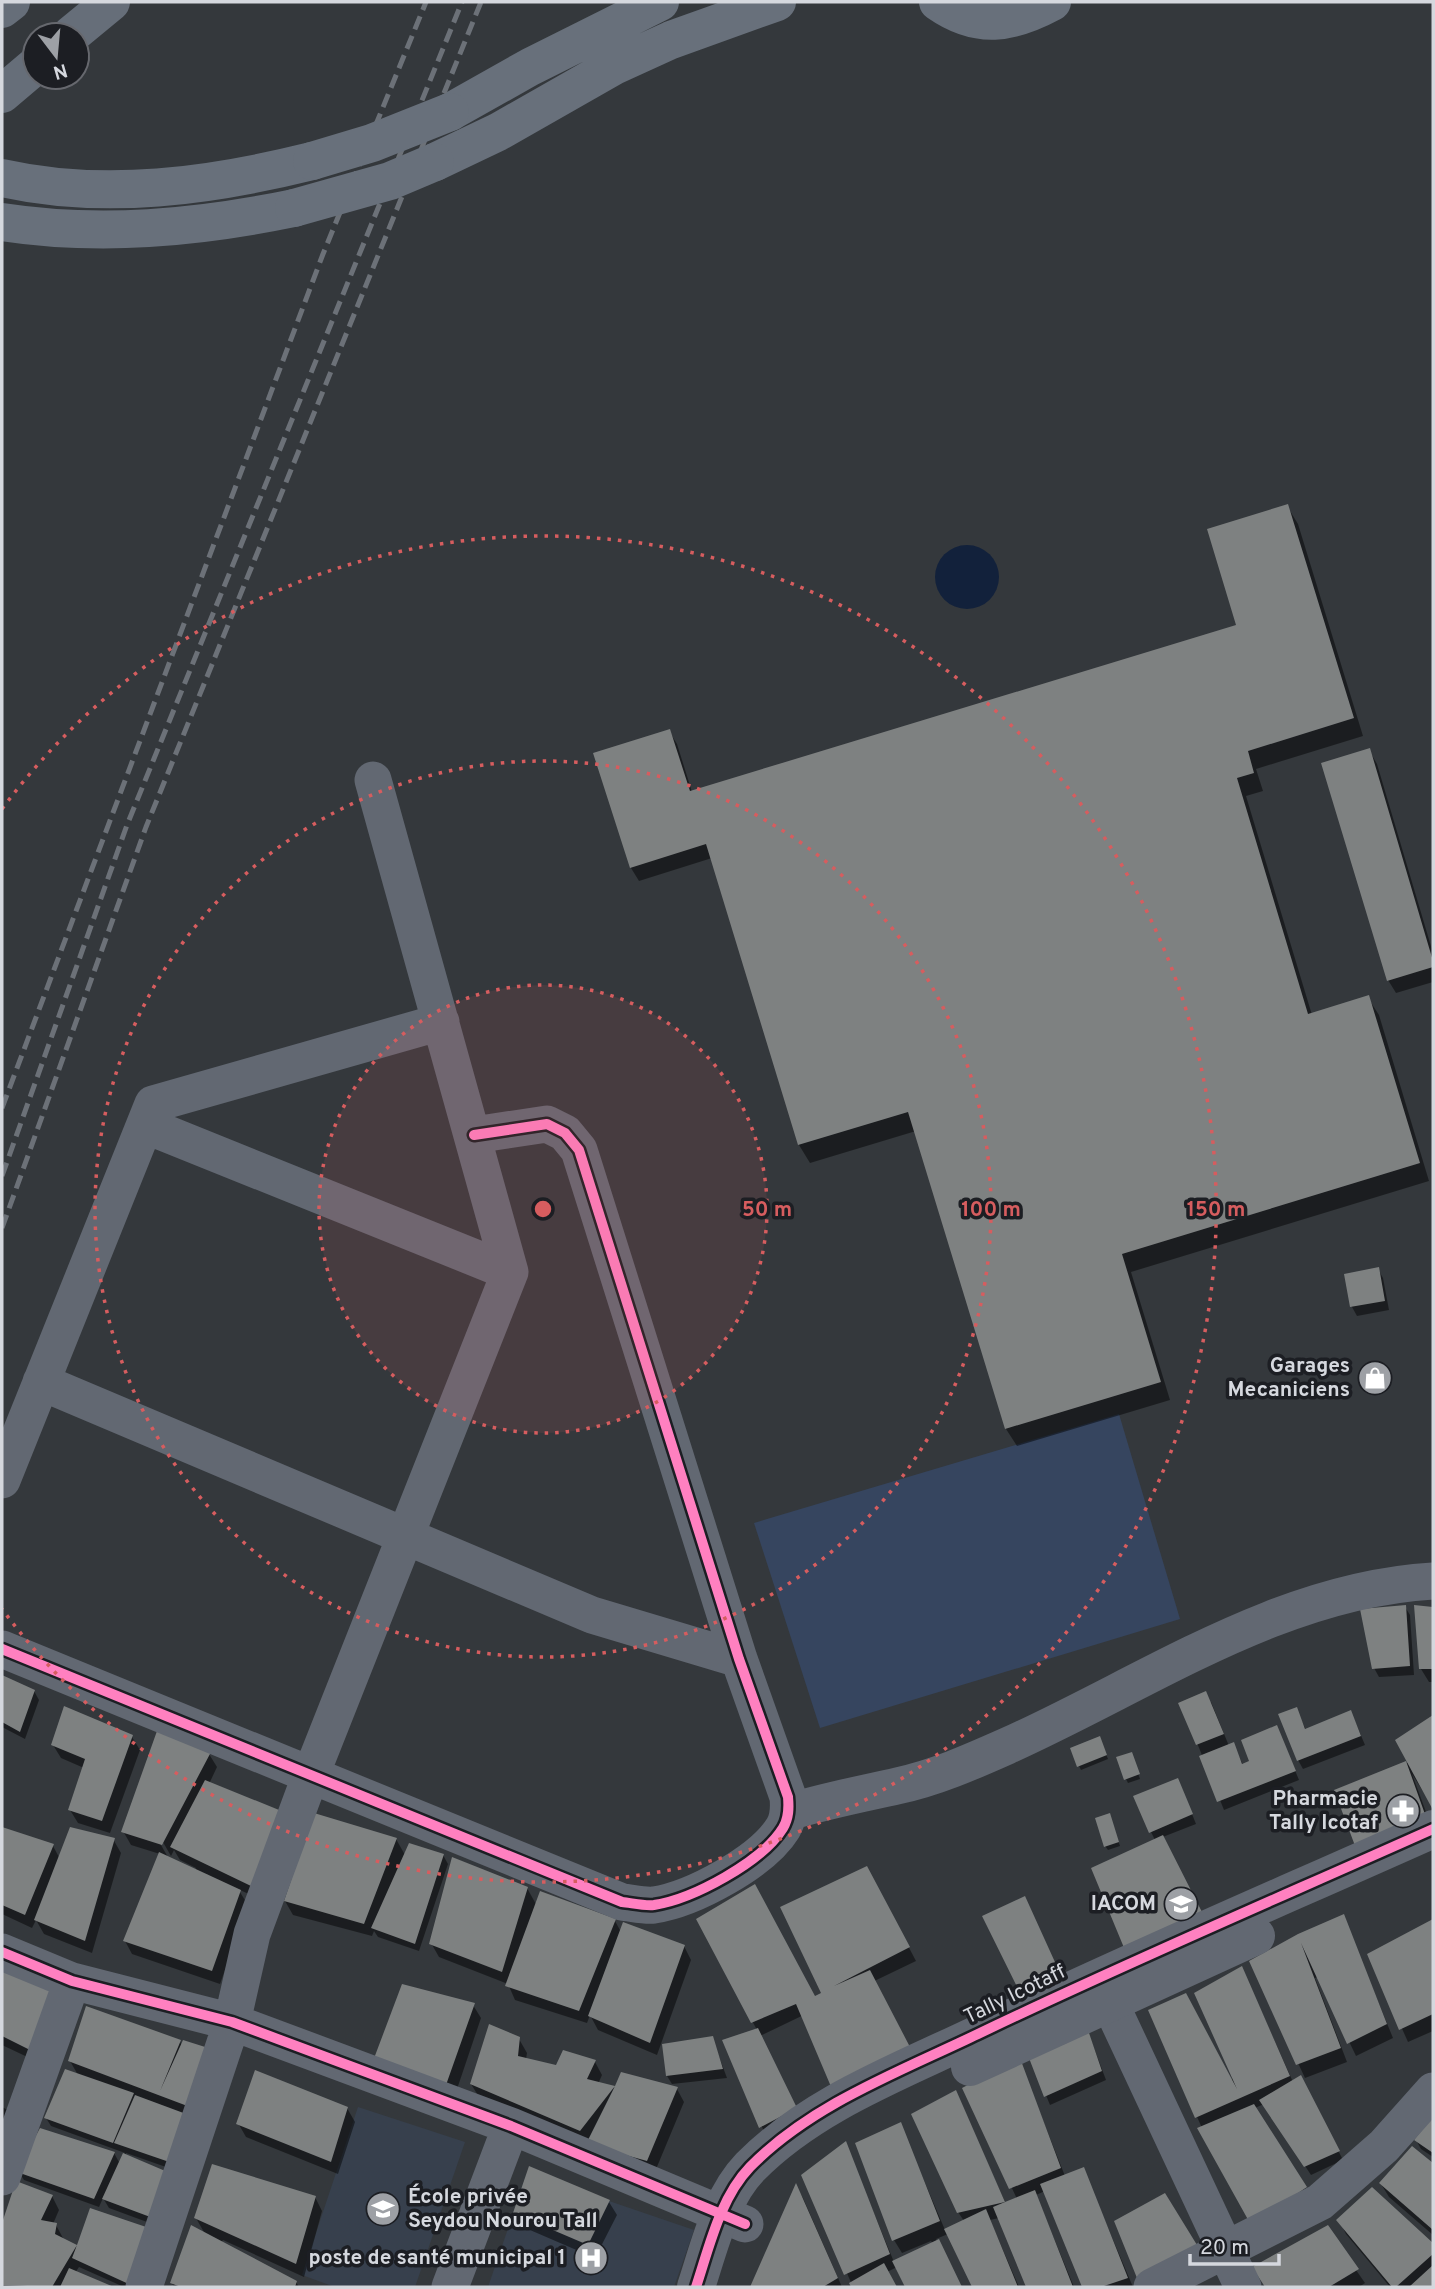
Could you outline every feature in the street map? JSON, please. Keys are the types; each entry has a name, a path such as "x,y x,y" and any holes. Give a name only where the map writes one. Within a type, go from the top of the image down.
{"highway":[{"path":"2,9 11,2"},
{"path":"88,21 111,2"},
{"path":"2,178 91,188 176,188 241,179 312,161 372,142 450,112 554,54 660,2"},
{"path":"2,222 50,230 110,232 234,220 294,208 390,181 498,132 563,92 614,66 671,40 777,2"},
{"path":"938,2 954,13 987,22 1021,18 1052,2"},
{"path":"2,94 21,78"}],"street":[{"path":"144,2287 232,2022 252,1934 310,1777 510,1272 373,780"},
{"path":"2,1480 153,1104 441,1022"},
{"path":"2,1649 596,1894 622,1902 652,1905 682,1898 725,1876 764,1849 783,1828 789,1812 788,1797 739,1659 579,1150 565,1133 547,1124 474,1135"},
{"path":"145,1125 510,1272"},
{"path":"41,1382 592,1615 739,1659"},
{"path":"789,1812 943,1773 1008,1746 1258,1625 1335,1595 1389,1583 1433,1581"},
{"name":"Tally Icotaff","path":"723,2287 732,2220 748,2169 784,2136 831,2105 1090,1981 1433,1829"},
{"name":"Tally Icotaff","path":"696,2287 732,2220 805,2151 850,2121 1433,1854"},
{"path":"2,1952 72,1981 232,2022 511,2126 732,2220"},
{"path":"2,2177 72,1981"},
{"path":"1110,2003 1243,2287"},
{"path":"1152,2287 1320,2202 1384,2146 1433,2091"},
{"path":"450,2287 511,2126"}],"shaded area":[{"path":"967,545 990,554 999,577 990,600 967,609 944,600 935,577 944,554"},
{"path":"1119,1414 1180,1619 820,1728 754,1523"},
{"name":"École privée Seydou Nourou Tall","path":"358,2107 465,2142 415,2287 335,2287 302,2275"},
{"name":"poste de santé municipal 1","path":"527,2173 694,2230 674,2287 488,2287"}],"building":[{"path":"1288,504 1354,718 1248,751 1254,773 1237,778 1308,1014 1369,995 1420,1163 1122,1254 1161,1382 1005,1429 908,1112 798,1145 706,844 630,868 593,753 670,729 690,791 1236,625 1207,529"},
{"path":"1370,748 1433,961 1433,967 1387,981 1321,763"},
{"path":"1379,1267 1385,1301 1350,1307 1344,1274"},
{"path":"1406,1605 1410,1666 1372,1669 1360,1609"},
{"path":"1414,1605 1433,1607 1433,1669 1419,1669"},
{"path":"2,1675 35,1690 20,1732 2,1722"},
{"path":"1206,1691 1224,1734 1196,1745 1178,1703"},
{"path":"64,1706 133,1735 102,1821 68,1810 85,1759 51,1745"},
{"path":"1297,1707 1305,1729 1351,1710 1361,1736 1297,1761 1278,1714"},
{"path":"1433,1715 1433,1810 1395,1740"},
{"path":"1277,1725 1296,1771 1217,1802 1199,1756 1234,1742 1242,1764 1249,1761 1241,1740"},
{"path":"157,1731 211,1752 162,1845 121,1832"},
{"path":"1100,1736 1107,1755 1077,1767 1070,1748"},
{"path":"1132,1752 1140,1774 1124,1780 1116,1757"},
{"path":"1406,1761 1426,1817 1357,1851 1334,1790"},
{"path":"1178,1778 1193,1814 1149,1833 1133,1796"},
{"path":"205,1780 284,1812 251,1886 170,1847"},
{"path":"314,1813 397,1838 364,1924 284,1901"},
{"path":"1110,1813 1119,1842 1104,1847 1095,1818"},
{"path":"2,1827 54,1844 25,1915 2,1905"},
{"path":"70,1827 115,1838 85,1941 34,1920"},
{"path":"1163,1835 1203,1914 1127,1955 1091,1868"},
{"path":"409,1843 444,1854 415,1944 371,1928"},
{"path":"159,1852 241,1890 212,1971 123,1941"},
{"path":"452,1857 528,1887 502,1972 429,1944"},
{"path":"867,1866 910,1947 834,1986 870,1970 910,2047 832,2089 796,2004 751,2023 696,1919 755,1884 815,1996 821,1993 780,1907"},
{"path":"540,1891 616,1919 579,2011 505,1986"},
{"path":"1025,1896 1064,1982 1025,2003 982,1916"},
{"path":"1344,1914 1387,2024 1347,2044 1301,1943 1341,2048 1296,2065 1249,1961 1298,1934"},
{"path":"1433,1919 1433,2014 1399,2030 1367,1954"},
{"path":"623,1922 685,1945 650,2043 588,2016"},
{"path":"1242,1966 1290,2076 1195,2118 1148,2010 1186,1993 1237,2089 1194,1993"},
{"path":"2,1970 56,1990 30,2050 2,2036"},
{"path":"402,1984 475,2003 446,2085 373,2061"},
{"path":"86,2006 181,2040 160,2091 183,2040 221,2052 198,2110 68,2061"},
{"path":"489,2024 520,2037 518,2056 556,2065 563,2050 596,2060 587,2079 615,2086 580,2131 470,2084"},
{"path":"758,2028 797,2108 759,2128 722,2040"},
{"path":"1088,2030 1102,2071 1044,2097 1029,2058"},
{"path":"713,2036 723,2069 666,2076 662,2044"},
{"path":"1020,2058 1061,2168 1009,2189 962,2088"},
{"path":"65,2069 134,2093 113,2143 44,2118"},
{"path":"255,2070 348,2107 331,2162 236,2124"},
{"path":"621,2072 678,2087 647,2161 586,2144"},
{"path":"1301,2075 1340,2151 1304,2167 1259,2100"},
{"path":"956,2090 1005,2202 957,2213 911,2114"},
{"path":"135,2095 197,2118 178,2165 114,2143"},
{"path":"1254,2104 1307,2187 1251,2225 1197,2128"},
{"path":"1433,2116 1433,2153 1414,2140"},
{"path":"901,2122 940,2221 892,2241 855,2143"},
{"path":"40,2128 115,2152 94,2199 17,2172"},
{"path":"846,2141 890,2254 844,2275 801,2175"},
{"path":"1412,2146 1433,2163 1433,2230 1379,2183"},
{"path":"123,2153 177,2176 161,2221 102,2199"},
{"path":"212,2164 316,2196 296,2264 194,2218"},
{"path":"529,2166 610,2200 588,2245 513,2213"},
{"path":"1084,2167 1128,2278 1101,2287 1082,2287 1040,2184"},
{"path":"16,2181 53,2195 41,2220 57,2223 55,2234 77,2245 52,2287 2,2285 2,2223"},
{"path":"796,2183 838,2278 823,2287 750,2287"},
{"path":"1372,2187 1433,2243 1433,2254 1396,2287 1392,2287 1336,2220"},
{"path":"1035,2190 1073,2287 1026,2287 993,2207"},
{"path":"1165,2193 1197,2245 1137,2278 1114,2221"},
{"path":"90,2208 155,2230 133,2286 72,2258"},
{"path":"986,2209 1018,2287 972,2287 944,2229"},
{"path":"191,2225 297,2281 295,2287 181,2287 170,2283"},
{"path":"1328,2225 1359,2269 1329,2287 1265,2287 1252,2267"},
{"path":"939,2239 962,2287 905,2287 892,2261"},
{"path":"884,2263 897,2287 851,2287 849,2283"},
{"path":"1433,2265 1433,2287 1409,2287"},
{"path":"69,2268 114,2287 60,2287"}],"railway":[{"path":"2,1108 323,254 426,2"},
{"path":"2,1176 127,825 462,2"},
{"path":"2,1228 146,827 481,2"}],"cycle path":[{"path":"2,1649 622,1902 654,1905 688,1895 743,1866 773,1841 786,1820 788,1797 739,1659 579,1150 565,1133 547,1124 474,1135"},
{"path":"696,2287 723,2208 740,2179 774,2145 829,2107 887,2076 1091,1981 1433,1829"},
{"path":"2,1952 72,1981 232,2022 511,2126 745,2224"}],"place":[{"name":"Garages Mecaniciens","path":"1375,1378"},
{"name":"Pharmacie Tally Icotaf","path":"1403,1811"},
{"name":"IACOM","path":"1181,1904"},
{"name":"École privée Seydou Nourou Tall","path":"383,2209"},
{"name":"poste de santé municipal 1","path":"591,2258"}]}
